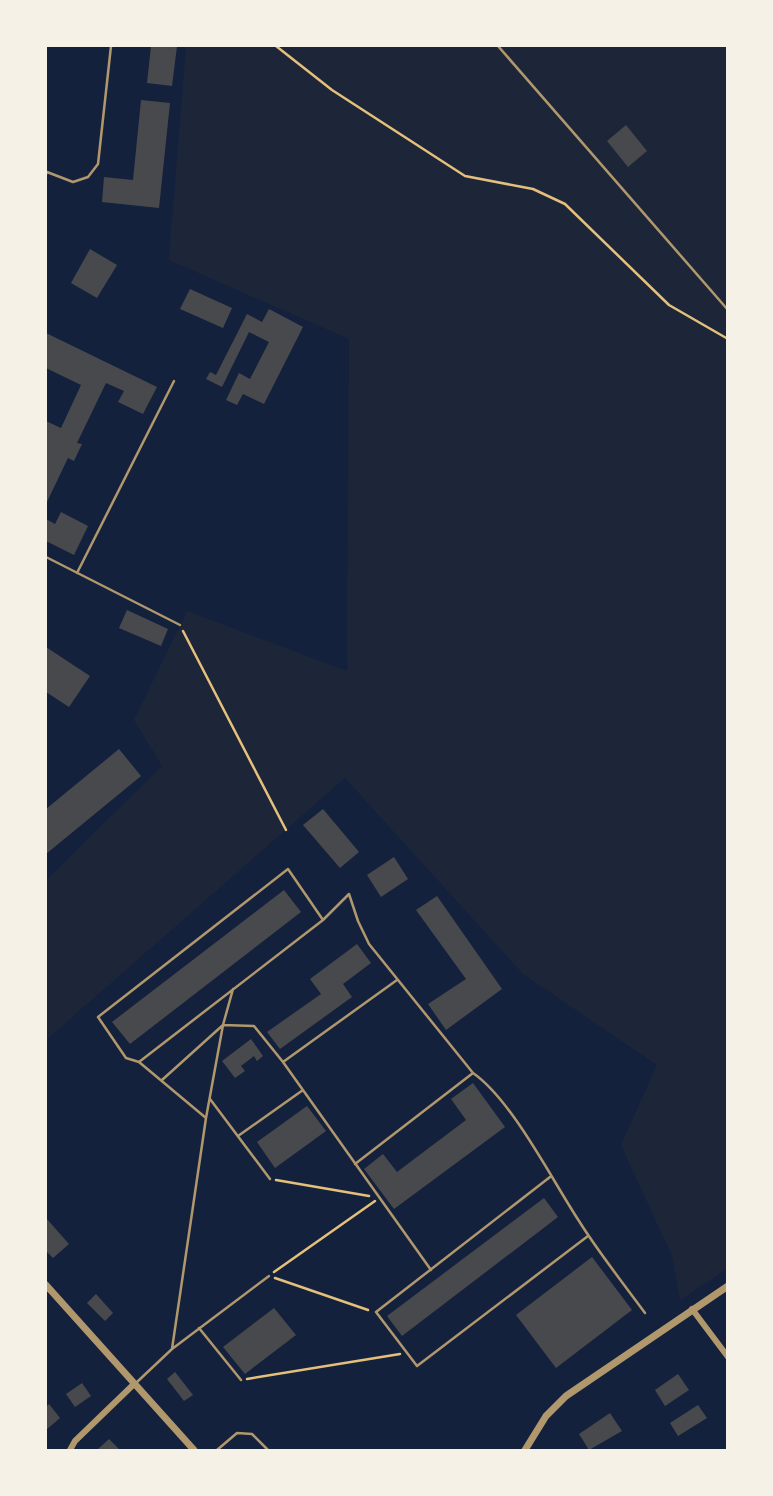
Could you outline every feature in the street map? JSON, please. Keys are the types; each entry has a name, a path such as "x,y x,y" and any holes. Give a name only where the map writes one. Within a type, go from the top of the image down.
{"street":[{"path":"46,1285 194,1451"},
{"path":"525,1451 546,1416 566,1396 727,1286"},
{"path":"692,1309 727,1357"},
{"path":"70,1451 75,1441 134,1384"}],"lane":[{"path":"46,174 47,172 73,182 88,177 98,164 111,46"},
{"path":"498,46 727,310"},
{"path":"77,573 173,381"},
{"path":"46,557 180,625"},
{"path":"206,1118 139,1062 126,1058 98,1017 288,869 323,920"},
{"path":"139,1062 323,920 349,894 369,943 473,1073 487,1082 518,1124 589,1236 645,1313"},
{"path":"283,1062 398,979"},
{"path":"172,1349 206,1118 223,1025 233,989"},
{"path":"162,1080 223,1025 254,1026 283,1062 431,1270"},
{"path":"355,1164 473,1073"},
{"path":"238,1136 303,1090"},
{"path":"210,1099 270,1179"},
{"path":"550,1177 376,1312 417,1366 589,1236"},
{"path":"134,1384 172,1349 269,1276"},
{"path":"199,1328 241,1380"},
{"path":"217,1451 237,1433 252,1433 268,1451"}],"path":[{"path":"276,46 332,90 465,176 533,189 565,204 669,305 727,339"},
{"path":"180,625 286,830"},
{"path":"270,1179 380,1198"},
{"path":"269,1276 380,1198"},
{"path":"269,1276 376,1312"},
{"path":"241,1380 407,1353"}],"shaded area":[{"path":"186,46 727,46 727,1269 680,1300 672,1256 621,1145 657,1065 523,974 345,778 46,1040 46,880 162,766 134,720 187,611 347,671 349,339 169,260"}],"building":[{"path":"151,46 177,46 172,86 147,83"},
{"path":"141,100 170,103 159,208 102,202 104,177 133,180"},
{"path":"626,125 647,151 628,167 607,141"},
{"path":"90,249 117,265 97,298 71,283"},
{"path":"190,289 232,308 223,328 180,309"},
{"path":"269,309 303,327 264,404 243,394 237,405 226,400 239,373 250,379 269,342 249,332 222,387 206,379 210,372 216,375 247,314 262,322"},
{"path":"46,333 157,387 143,414 118,402 124,391 106,383 77,443 82,444 74,461 68,458 46,504 46,421 61,428 81,385 46,368"},
{"path":"61,512 88,526 74,555 46,541 46,519 55,524"},
{"path":"127,610 168,629 161,646 119,628"},
{"path":"46,647 90,676 69,707 46,692"},
{"path":"119,749 141,776 46,854 46,809"},
{"path":"323,809 359,852 340,868 303,825"},
{"path":"394,857 408,879 381,897 367,875"},
{"path":"284,890 301,912 130,1044 112,1022"},
{"path":"437,896 502,989 446,1030 428,1004 466,979 416,910"},
{"path":"357,944 371,963 343,984 352,997 280,1049 267,1032 321,994 310,979"},
{"path":"251,1039 263,1056 257,1061 254,1056 241,1066 245,1071 235,1078 222,1061"},
{"path":"473,1083 505,1127 394,1209 364,1169 383,1154 397,1172 466,1120 451,1099"},
{"path":"307,1106 326,1131 275,1168 257,1142"},
{"path":"544,1198 558,1217 402,1336 387,1316"},
{"path":"46,1218 69,1244 53,1258 46,1251"},
{"path":"592,1257 632,1310 556,1368 516,1315"},
{"path":"96,1294 113,1313 105,1321 87,1303"},
{"path":"274,1308 296,1335 245,1374 223,1347"},
{"path":"175,1372 193,1395 184,1401 167,1379"},
{"path":"678,1374 689,1390 665,1406 655,1390"},
{"path":"82,1383 91,1396 75,1407 66,1394"},
{"path":"49,1404 60,1418 46,1430 46,1407"},
{"path":"698,1405 707,1418 678,1436 670,1423"},
{"path":"610,1413 622,1431 589,1450 579,1434"},
{"path":"109,1439 120,1450 97,1450"}]}
